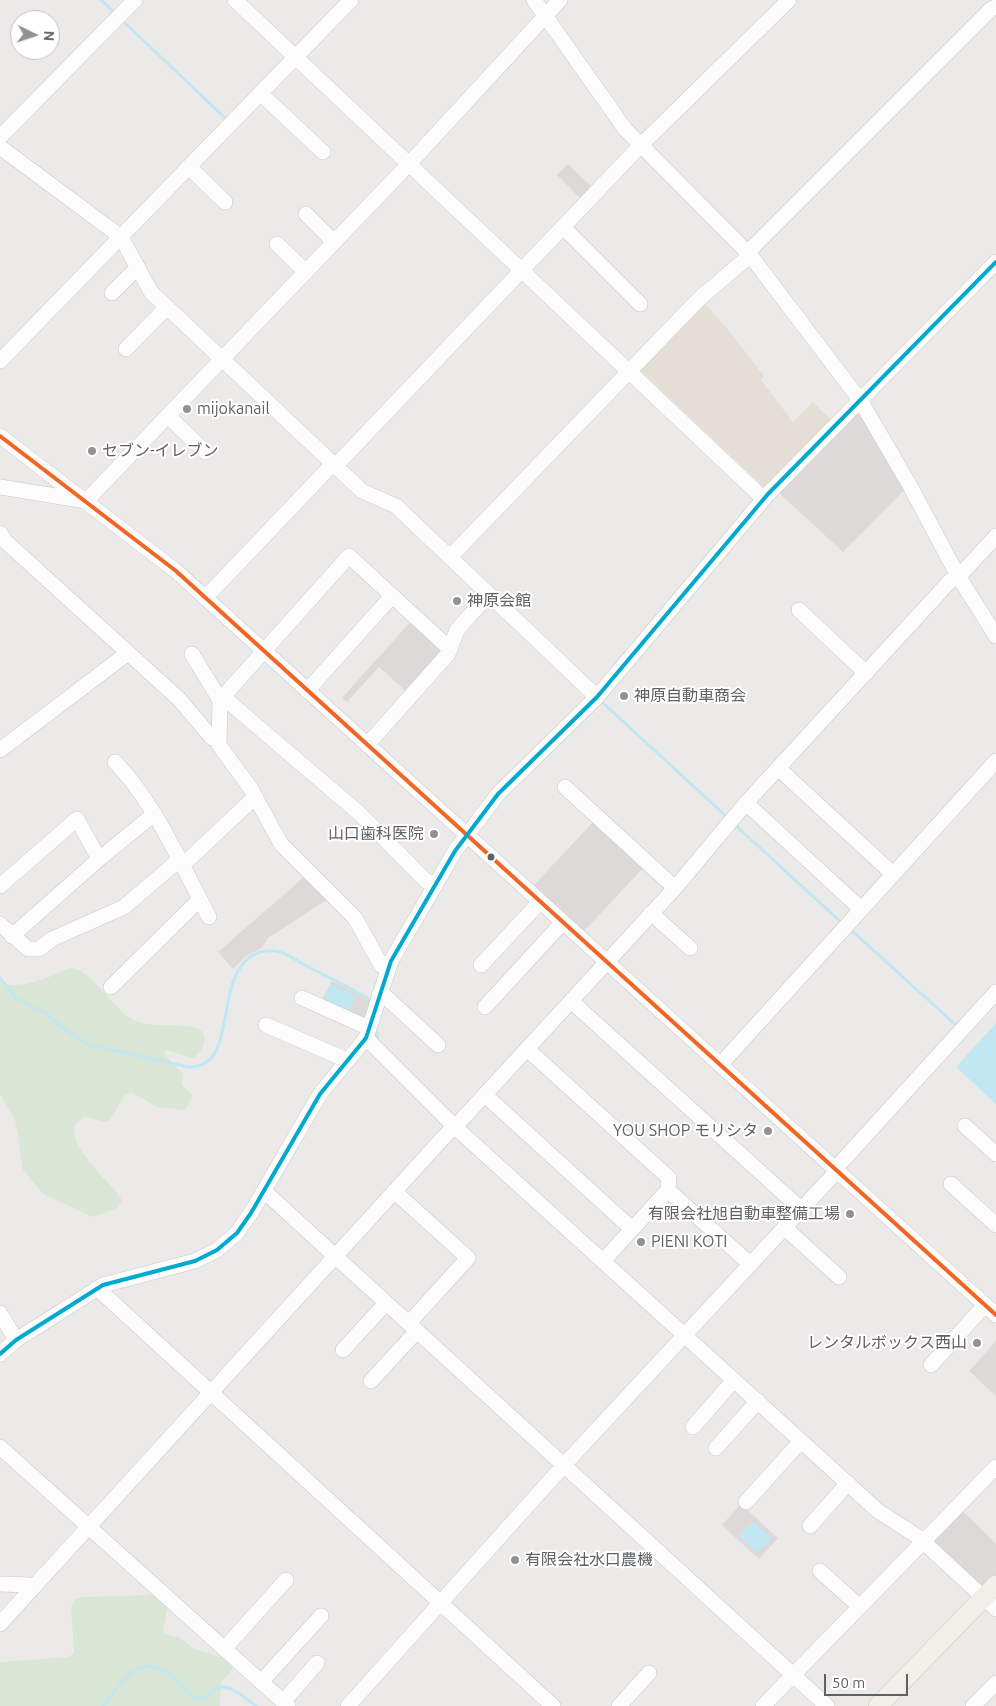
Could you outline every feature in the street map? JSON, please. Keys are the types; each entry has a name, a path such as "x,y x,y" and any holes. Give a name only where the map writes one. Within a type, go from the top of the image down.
{"main road":[{"path":"878,1706 992,1597"}],"street":[{"path":"0,137 135,0"},
{"path":"235,0 764,499"},
{"path":"0,361 190,168 350,0"},
{"path":"534,0 544,17 625,129 749,253 860,400 909,484 958,576 996,636"},
{"path":"86,501 409,164 560,0"},
{"path":"205,598 640,146 789,0"},
{"path":"450,557 700,298 746,259 752,248 991,9 996,7"},
{"path":"261,94 323,152"},
{"path":"0,146 121,237 151,292 362,491 396,506 597,697"},
{"path":"190,168 225,202"},
{"path":"306,214 334,242"},
{"path":"563,227 640,304"},
{"path":"277,244 306,272"},
{"path":"0,1354 16,1340 98,1288 112,1281 182,1265 206,1256 237,1233 264,1191 316,1099 367,1033 388,969 435,886 467,835 502,789 597,697 764,499 996,262"},
{"path":"112,294 138,267"},
{"path":"126,349 167,307"},
{"path":"168,416 205,452"},
{"path":"0,436 167,564 836,1170 991,1307 931,1365"},
{"path":"0,486 86,501"},
{"path":"0,1624 394,1191 675,888 778,768 950,581 958,576 996,536"},
{"path":"2,540 179,699 212,738 219,738"},
{"path":"388,969 381,965 355,918 280,844 255,797 220,745 221,698 349,556 450,649"},
{"path":"367,745 448,654 457,630 489,594"},
{"path":"307,691 392,596"},
{"path":"799,610 866,673"},
{"path":"0,750 128,653"},
{"path":"192,654 221,698 359,813 425,880 435,886"},
{"path":"115,762 133,780 209,917"},
{"path":"720,1065 996,762"},
{"path":"778,768 893,874"},
{"path":"564,787 675,888"},
{"path":"0,924 28,949 39,949 52,939 124,907 180,862 188,860 255,797"},
{"path":"746,803 861,909"},
{"path":"12,936 99,859 153,815"},
{"path":"0,886 77,819 99,859"},
{"path":"111,987 200,899"},
{"path":"481,965 540,902"},
{"path":"651,913 690,948"},
{"path":"486,1007 563,922"},
{"path":"348,1706 564,1465 801,1209 996,992"},
{"path":"379,995 387,998 438,1045"},
{"path":"302,998 367,1033 454,1127 878,1511 923,1542 992,1597"},
{"path":"572,1001 801,1209"},
{"path":"266,1025 340,1057 346,1062"},
{"path":"527,1049 669,1178 668,1190 603,1261"},
{"path":"485,1095 632,1229"},
{"path":"964,1126 996,1154"},
{"path":"951,1184 996,1225"},
{"path":"668,1190 750,1264"},
{"path":"264,1191 828,1706"},
{"path":"372,1381 468,1258 394,1191"},
{"path":"784,1227 839,1277"},
{"path":"98,1288 553,1706"},
{"path":"343,1350 386,1303"},
{"path":"0,1313 16,1340"},
{"path":"693,1427 734,1380"},
{"path":"716,1448 758,1402"},
{"path":"746,1502 801,1441"},
{"path":"0,1447 286,1704 317,1663"},
{"path":"762,1706 996,1467"},
{"path":"810,1526 848,1483"},
{"path":"820,1571 860,1607"},
{"path":"224,1648 286,1580"},
{"path":"0,1584 29,1585 33,1588"},
{"path":"261,1682 321,1616"},
{"path":"619,1706 649,1673"},
{"path":"972,1706 996,1682"}],"shaded area":[{"path":"568,164 592,187 581,199 557,175"},
{"path":"702,301 727,328 764,376 761,380 793,422 813,402 832,421 767,487 764,487 639,369"},
{"path":"858,410 906,488 843,552 777,491"},
{"path":"412,620 445,650 407,692 379,667 347,702 342,698"},
{"path":"595,820 645,866 583,932 533,886"},
{"path":"305,876 328,899 268,938 262,948 246,956 233,969 218,952"},
{"path":"332,981 371,1001 365,1021 321,1001"},
{"path":"996,1341 996,1396 969,1371"},
{"path":"741,1504 778,1538 759,1559 722,1525"},
{"path":"960,1508 996,1544 996,1577 981,1592 927,1541"}],"green space":[{"path":"70,968 84,973 128,1017 144,1024 179,1025 196,1028 201,1030 205,1038 203,1047 193,1058 167,1050 163,1053 183,1074 182,1085 193,1096 185,1110 157,1107 131,1092 124,1096 110,1120 106,1122 85,1117 76,1125 74,1135 79,1146 122,1200 117,1208 93,1217 43,1194 23,1170 15,1120 0,1094 0,982 7,985 25,984"},
{"path":"156,1596 168,1607 163,1629 165,1634 178,1637 195,1649 224,1658 233,1666 232,1670 221,1682 220,1706 0,1706 0,1662 69,1657 74,1653 71,1608 74,1600 81,1597"}],"water":[{"path":"331,984 356,996 348,1012 323,1000"},
{"path":"996,1023 996,1104 956,1067"},
{"path":"753,1521 772,1538 758,1553 739,1536"}],"waterway":[{"path":"101,0 115,13"},
{"path":"122,20 226,119 228,117"},
{"path":"603,703 728,818"},
{"path":"734,824 842,923"},
{"path":"850,929 958,1027"},
{"path":"0,978 16,998 45,1013 71,1034 90,1045 188,1067 204,1064 214,1054 220,1040 232,986 239,970 250,957 259,952 276,951 284,953 371,1000"},
{"path":"376,1028 378,1042"},
{"path":"103,1706 122,1681 138,1669 147,1666 157,1667 168,1673 198,1699 215,1689 225,1687 236,1691 256,1706"}],"transit line":[{"path":"0,1354 16,1340 103,1285 195,1261 217,1250 237,1233 251,1213 320,1094 366,1038 391,961 455,851 498,794 597,697 768,494 996,262"},
{"path":"0,436 176,571 996,1315"}],"place":[{"name":"mijokanail","path":"187,409"},
{"name":"セブン-イレブン","path":"92,451"},
{"name":"神原会館","path":"457,601"},
{"name":"神原自動車商会","path":"624,696"},
{"name":"山口歯科医院","path":"434,834"},
{"name":"YOU SHOP モリシタ","path":"768,1131"},
{"name":"有限会社旭自動車整備工場","path":"850,1214"},
{"name":"PIENI KOTI","path":"641,1242"},
{"name":"レンタルボックス西山","path":"977,1343"},
{"name":"有限会社水口農機","path":"515,1560"}]}
